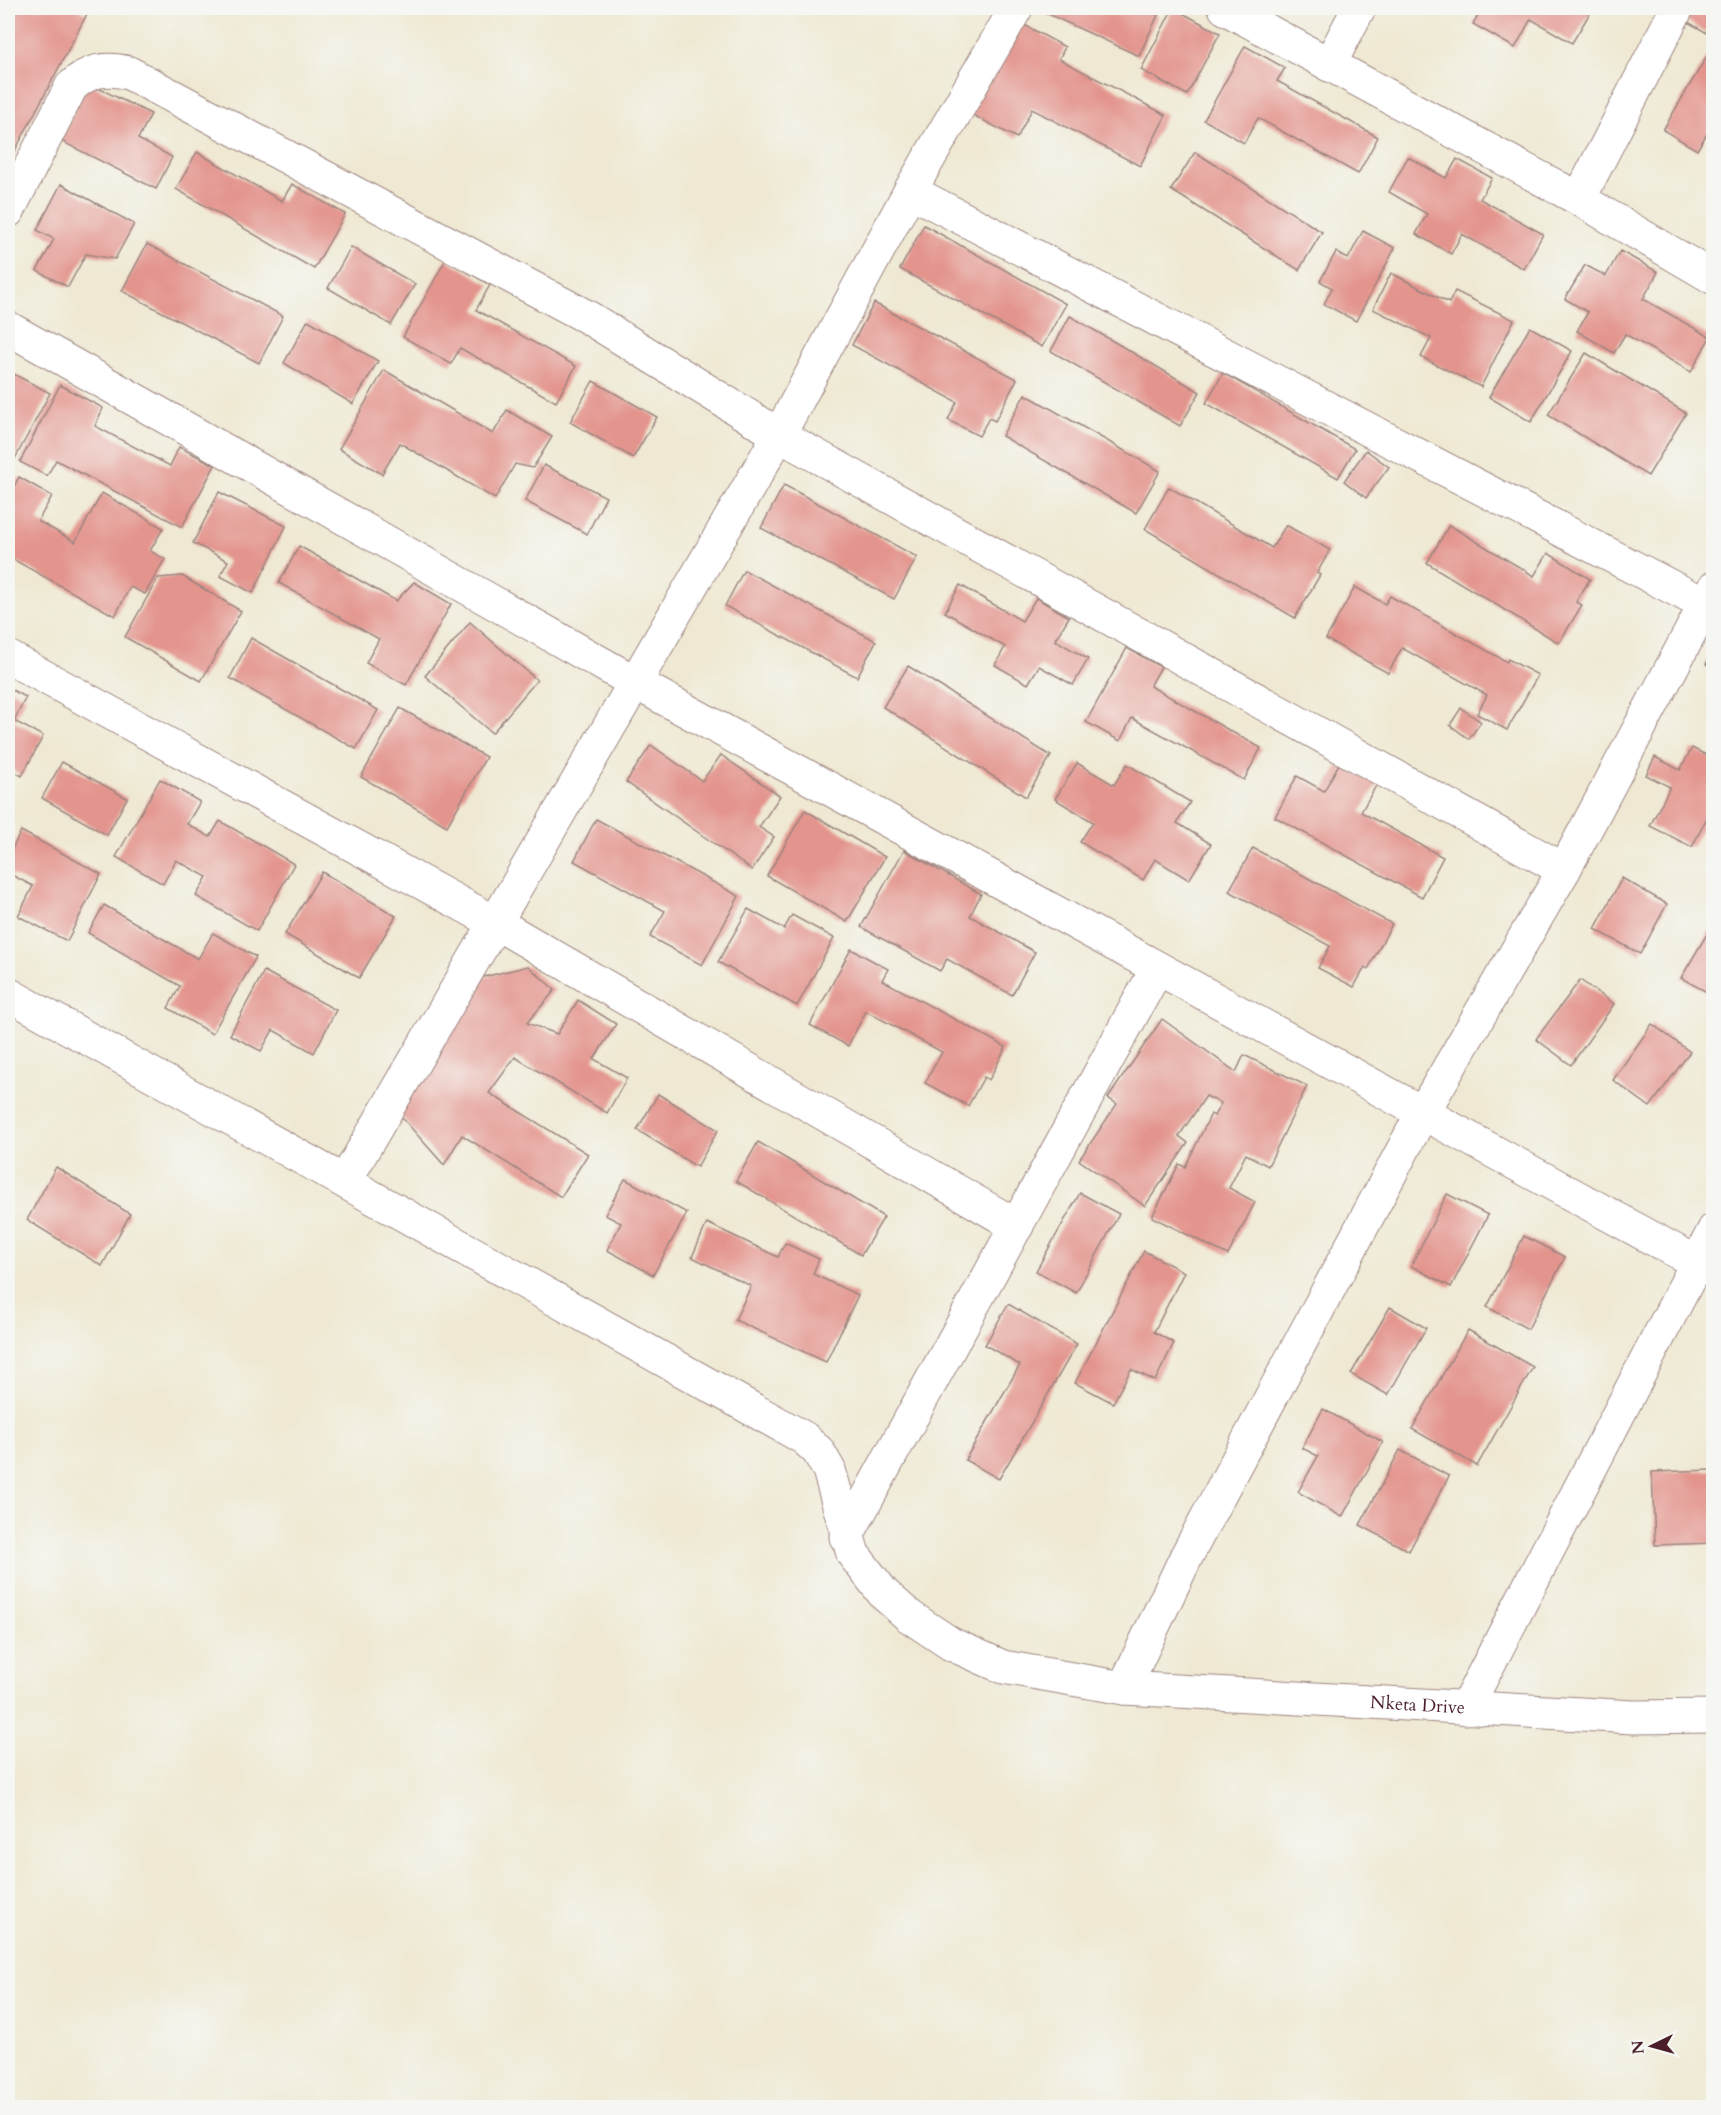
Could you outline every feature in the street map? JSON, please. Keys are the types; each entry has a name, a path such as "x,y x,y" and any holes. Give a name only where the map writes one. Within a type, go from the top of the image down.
{"street":[{"path":"345,1181 778,435 910,191 1016,8"},
{"path":"1225,8 1579,199 1713,278"},
{"path":"1329,65 1359,8"},
{"path":"1579,199 1677,8"},
{"path":"8,211 71,87 79,79 100,70 112,68 129,73 589,318 778,435 1564,870"},
{"path":"910,191 1709,596 1564,870 1422,1114 1186,1557 1124,1688"},
{"path":"8,328 636,683 1704,1267"},
{"path":"8,657 496,923 1017,1226"},
{"path":"846,1537 1157,969"},
{"name":"Nketa Drive","path":"8,994 804,1438 818,1451 829,1470 846,1537 853,1554 884,1594 909,1616 951,1644 1003,1667 1124,1688 1633,1717 1713,1716"},
{"path":"1466,1708 1704,1267 1713,1230"}],"building":[{"path":"8,8 77,8 87,14 8,164"},
{"path":"1035,8 1143,8 1158,15 1139,56"},
{"path":"1173,8 1220,33 1187,95 1141,70"},
{"path":"1482,8 1593,8 1572,43 1531,19 1515,48 1473,24"},
{"path":"1694,8 1714,8 1714,37 1686,21"},
{"path":"1017,21 1065,47 1059,59 1166,115 1140,166 1032,109 1017,138 969,113"},
{"path":"1714,44 1714,122 1697,150 1663,130"},
{"path":"1245,46 1285,68 1277,81 1378,137 1358,174 1258,118 1244,143 1204,120"},
{"path":"88,83 151,114 138,139 172,157 156,189 59,140"},
{"path":"197,152 282,201 292,184 345,214 314,269 176,189"},
{"path":"1195,152 1322,232 1299,270 1171,190"},
{"path":"1408,157 1446,178 1457,159 1492,178 1480,199 1543,234 1524,269 1462,234 1451,254 1416,234 1427,214 1389,192"},
{"path":"61,184 134,224 115,259 86,254 68,287 37,271 54,239 37,230"},
{"path":"924,225 1066,304 1042,347 900,269"},
{"path":"1363,231 1395,248 1356,321 1324,304 1332,288 1320,281 1336,252 1348,259"},
{"path":"147,244 283,316 259,363 122,291"},
{"path":"351,247 415,284 391,325 328,288"},
{"path":"1620,251 1658,272 1643,299 1710,337 1691,372 1625,334 1614,353 1577,331 1588,312 1565,299 1585,265 1606,276"},
{"path":"446,259 490,285 476,310 576,366 556,402 460,348 451,364 403,337"},
{"path":"1391,273 1449,303 1455,291 1514,320 1481,387 1421,357 1431,338 1373,309"},
{"path":"874,303 1017,379 995,421 989,418 979,436 948,420 957,402 852,345"},
{"path":"1070,316 1200,392 1180,426 1051,351"},
{"path":"308,320 378,361 353,404 284,363"},
{"path":"1530,327 1572,351 1531,422 1489,397"},
{"path":"1586,353 1686,413 1648,476 1548,415"},
{"path":"384,370 493,434 507,410 552,437 533,468 515,464 495,499 400,443 382,474 339,449"},
{"path":"8,371 50,393 8,472"},
{"path":"1223,373 1355,449 1338,478 1206,403"},
{"path":"593,381 657,417 633,458 570,422"},
{"path":"60,385 103,408 95,426 170,466 179,447 215,465 182,527 56,460 47,476 20,462"},
{"path":"1025,394 1160,471 1136,513 1002,436"},
{"path":"1366,450 1389,467 1366,498 1344,481"},
{"path":"544,465 606,497 587,534 525,501"},
{"path":"19,477 52,496 38,521 75,542 102,493 163,528 150,551 165,559 145,594 130,587 115,616 9,557 8,560 8,498"},
{"path":"784,485 917,557 894,599 761,528"},
{"path":"1169,487 1272,548 1286,525 1330,550 1317,573 1320,575 1295,618 1145,529"},
{"path":"219,492 286,526 253,593 220,576 228,561 193,543"},
{"path":"1449,525 1534,576 1548,553 1590,579 1576,602 1582,605 1559,643 1427,563"},
{"path":"299,546 396,601 414,582 451,604 406,685 366,663 379,639 279,583"},
{"path":"744,570 876,641 857,677 725,606"},
{"path":"182,576 241,611 201,681 125,637 158,578"},
{"path":"960,585 1022,621 1036,598 1069,617 1055,640 1088,659 1073,685 1039,666 1028,684 995,665 1005,647 945,612"},
{"path":"1355,587 1385,604 1390,596 1507,662 1508,659 1538,675 1507,730 1477,714 1487,695 1402,648 1388,673 1326,639"},
{"path":"470,622 537,680 492,733 425,676"},
{"path":"251,638 378,710 356,749 230,678"},
{"path":"1127,648 1161,667 1150,686 1261,748 1244,780 1132,718 1120,741 1086,722"},
{"path":"1714,651 1714,669 1706,664"},
{"path":"908,666 1051,756 1026,797 883,707"},
{"path":"8,688 26,697 14,721 43,736 22,776 8,768"},
{"path":"400,708 486,757 447,826 361,777"},
{"path":"1461,708 1481,722 1469,739 1450,725"},
{"path":"651,745 702,781 721,755 780,796 759,827 774,837 752,870 626,782"},
{"path":"1692,748 1714,759 1714,804 1692,847 1650,826 1670,787 1646,775 1655,757 1680,770"},
{"path":"62,762 127,798 107,835 42,798"},
{"path":"1077,763 1114,785 1127,764 1190,802 1177,823 1211,844 1189,880 1155,859 1143,880 1080,842 1093,822 1055,799"},
{"path":"1339,764 1377,784 1361,812 1443,857 1422,897 1275,817 1297,776 1324,791"},
{"path":"160,779 200,802 187,824 210,837 220,821 294,864 257,931 196,896 207,877 176,860 163,884 116,857"},
{"path":"805,810 885,857 847,922 767,876"},
{"path":"596,819 739,896 702,965 650,937 665,911 574,861"},
{"path":"21,831 101,874 67,941 18,916 33,886 8,873 8,857"},
{"path":"1253,848 1392,924 1368,969 1365,967 1354,987 1318,968 1330,946 1229,891"},
{"path":"904,850 981,894 970,916 1035,952 1012,995 947,959 940,971 861,927"},
{"path":"322,872 396,916 359,978 285,934"},
{"path":"1622,878 1667,904 1640,954 1595,929"},
{"path":"104,905 198,959 213,933 256,957 212,1034 168,1008 180,986 88,933"},
{"path":"748,909 784,929 792,915 834,938 797,1006 718,962"},
{"path":"1714,922 1714,996 1681,978"},
{"path":"851,949 888,969 882,980 1006,1047 989,1080 984,1077 968,1106 925,1083 942,1052 866,1011 848,1046 810,1025"},
{"path":"528,966 555,990 527,1023 557,1034 578,1000 616,1024 594,1059 627,1078 607,1113 515,1057 489,1093 588,1154 561,1197 462,1135 444,1165 397,1112 476,979"},
{"path":"264,971 336,1010 314,1053 273,1030 261,1051 230,1035"},
{"path":"1580,980 1614,1004 1571,1065 1536,1039"},
{"path":"1162,1019 1236,1072 1244,1055 1307,1086 1268,1166 1246,1154 1229,1188 1255,1202 1228,1255 1152,1217 1179,1164 1185,1167 1211,1114 1214,1116 1221,1103 1206,1096 1179,1136 1188,1143 1145,1206 1079,1160 1117,1104 1108,1098"},
{"path":"1652,1024 1690,1052 1650,1107 1613,1080"},
{"path":"658,1094 718,1130 697,1167 637,1130"},
{"path":"758,1142 884,1217 861,1255 736,1181"},
{"path":"56,1167 130,1214 102,1266 27,1220"},
{"path":"625,1179 687,1213 653,1275 607,1250 621,1223 605,1215"},
{"path":"1080,1193 1119,1214 1076,1293 1036,1271"},
{"path":"1447,1194 1488,1215 1451,1287 1411,1266"},
{"path":"707,1223 778,1257 785,1243 819,1259 813,1274 858,1295 826,1362 735,1320 751,1286 692,1257"},
{"path":"1524,1236 1565,1257 1528,1329 1487,1307"},
{"path":"1144,1251 1184,1272 1154,1332 1174,1343 1155,1381 1131,1369 1113,1403 1075,1383"},
{"path":"1008,1304 1077,1344 999,1479 965,1460 1020,1365 985,1345"},
{"path":"1390,1307 1426,1328 1388,1395 1351,1374"},
{"path":"1468,1330 1533,1367 1477,1466 1412,1429"},
{"path":"1323,1409 1383,1442 1342,1517 1298,1492 1318,1456 1302,1448"},
{"path":"1400,1450 1449,1476 1409,1551 1360,1525"},
{"path":"1714,1470 1714,1543 1655,1545 1652,1472"}]}
